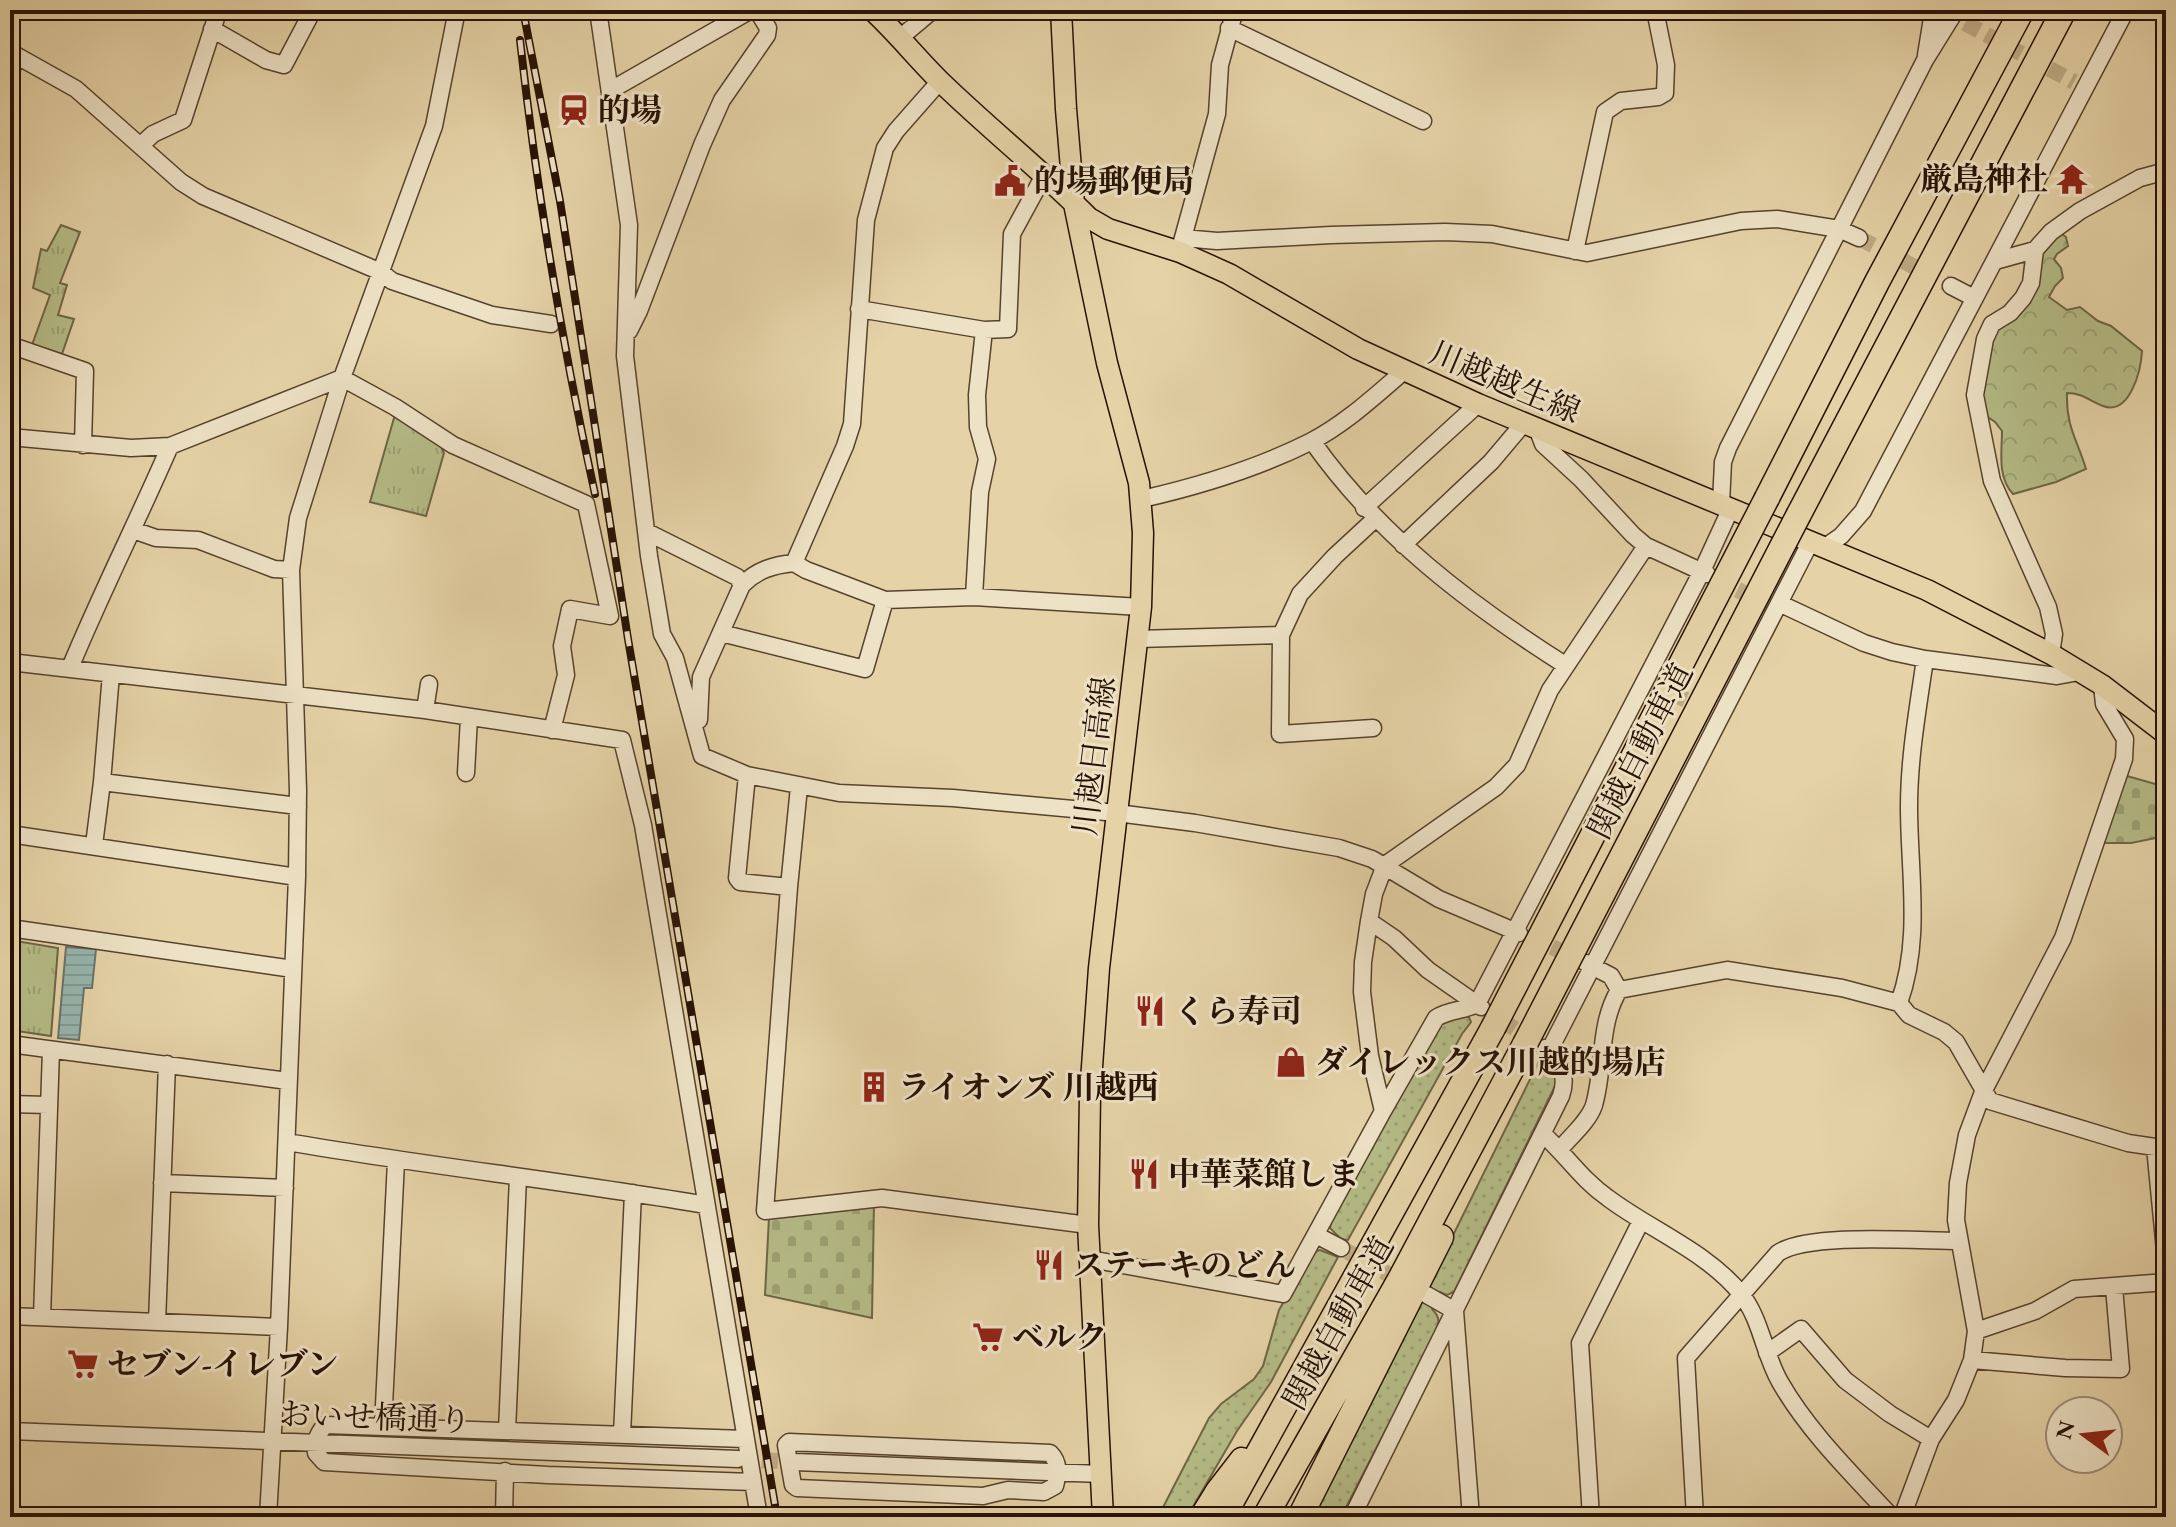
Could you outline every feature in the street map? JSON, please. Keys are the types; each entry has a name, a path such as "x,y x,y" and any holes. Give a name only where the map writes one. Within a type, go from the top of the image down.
{"highway":[{"name":"関越自動車道","path":"1223,1517 1291,1399 1484,1013 1767,498 2022,10"},
{"name":"関越自動車道","path":"1265,1517 1399,1281 1540,1048 1799,514 2064,10"},
{"path":"1300,1517 1479,1161 1540,1048"},
{"path":"1202,1517 1218,1491 1291,1399"}],"main road":[{"name":"川越越生線","path":"872,10 940,81 1043,177 1089,218 1108,229 1181,245 1358,349 1404,371 1927,590 2051,654 2102,685 2166,734"},
{"name":"川越日高線","path":"1061,10 1074,204 1107,363 1142,499 1141,607 1093,1045 1088,1225 1103,1517"}],"street":[{"path":"141,145 153,134 183,120 218,12 216,10"},
{"path":"212,29 266,60 284,65 313,10"},
{"path":"268,1517 297,877 291,570 298,518 342,378 434,126 457,10"},
{"path":"598,10 629,225 625,356 647,532 662,634 675,658 702,756 747,775 839,793 965,799 1117,813 1325,845 1357,852 1385,865 1439,899 1516,932"},
{"path":"611,90 751,10"},
{"path":"626,336 639,311 696,159 722,100 767,35 768,28 757,10"},
{"path":"901,37 913,16 933,10"},
{"path":"1235,10 1220,65 1217,114 1181,245 1331,235 1445,232 1492,234 1587,253 1741,221 1761,220 1791,220 1839,229 1859,238"},
{"path":"1575,251 1605,112 1621,101 1658,97 1665,93 1666,65 1655,10"},
{"path":"1925,60 1931,10"},
{"path":"1352,1517 1543,1134 1565,1083 1560,1065 1540,1048 1590,964 1776,607 1818,544 1841,536 1863,511 1995,261 2080,85 2126,10"},
{"path":"1484,1013 1516,932 1704,572 1726,506 1723,462 1728,448 1925,60 1957,17"},
{"path":"1229,28 1423,121"},
{"path":"10,75 13,54 76,89 181,182 203,196 381,272 392,281 456,305 492,315 551,324"},
{"path":"794,563 852,424 866,220 885,148 940,81"},
{"path":"1995,261 2035,250 2051,232 2080,211 2140,178 2166,171"},
{"path":"859,309 984,330 1008,329 1012,234 1043,177"},
{"path":"2035,250 2031,283 2023,298 2010,313 1992,324 1985,339 1975,395 1992,481 2048,607 2054,634 2051,654"},
{"path":"1951,286 1974,298"},
{"path":"974,597 980,492 987,459 978,427 977,395 984,330"},
{"path":"10,345 85,371 83,445"},
{"path":"1142,499 1200,486 1312,441 1359,409 1404,371"},
{"path":"10,437 131,448 170,446 342,378"},
{"path":"342,378 395,407 453,445 586,504 610,616 570,609 562,646 566,675 552,730"},
{"path":"1373,728 1280,734 1281,635 1300,594 1370,514 1478,404"},
{"path":"1403,545 1531,426 1543,444 1646,546 1704,572"},
{"path":"1312,441 1337,477 1403,545 1506,627 1565,665"},
{"path":"70,668 100,595 170,446"},
{"path":"133,530 156,538 198,540 274,569 291,570"},
{"path":"647,532 737,577 742,585"},
{"path":"1383,1111 1370,1056 1362,992 1369,921 1374,894 1385,865 1503,781 1517,765 1550,690 1646,546"},
{"path":"696,729 700,717 701,677 742,585 752,574 779,565 794,563 885,600 974,597 1141,607"},
{"path":"721,633 865,669 885,600"},
{"path":"1776,607 1864,643 1925,659 2057,676 2079,672"},
{"path":"1137,639 1281,635"},
{"path":"1899,1003 1908,973 1912,941 1909,806 1912,752 1925,659"},
{"path":"10,662 425,710 622,740 643,825 759,1517"},
{"path":"94,845 111,674"},
{"path":"425,710 429,684"},
{"path":"1902,1517 1931,1439 1956,1400 1972,1360 1976,1331 1959,1241 1957,1199 1961,1159 1983,1092 2063,938 2124,759 2125,739 2104,704 2102,685"},
{"path":"466,773 469,718"},
{"path":"747,775 737,878 740,882 789,887"},
{"path":"102,782 298,806"},
{"path":"799,787 765,1211 882,1198 1088,1225"},
{"path":"10,834 297,877"},
{"path":"1369,921 1484,1013"},
{"path":"10,928 293,969"},
{"path":"1590,964 1611,976 1619,990"},
{"path":"1619,990 1727,970 1842,988 1899,1003 1909,1015 1944,1032 1956,1042 1990,1101 2128,1143 2160,1147 2166,1261"},
{"path":"1560,1149 1594,1105 1606,1025 1619,990"},
{"path":"1090,1259 1283,1294 1436,1018 1444,1013 1469,1008 1484,1013"},
{"path":"10,1044 288,1081"},
{"path":"42,1317 51,1050"},
{"path":"157,1322 167,1064"},
{"path":"10,1104 48,1105"},
{"path":"1543,1134 1589,1184 1703,1260 1742,1295 1755,1318 1780,1382 1802,1414 1857,1480 1895,1517"},
{"path":"287,1142 396,1161 706,1205"},
{"path":"383,1426 396,1161"},
{"path":"507,1431 518,1177"},
{"path":"162,1183 285,1188"},
{"path":"622,1435 633,1193"},
{"path":"1591,1517 1580,1343 1641,1221"},
{"path":"1316,1235 1341,1248"},
{"path":"1695,1517 1686,1358 1778,1253 1789,1247 1827,1239 1959,1241"},
{"path":"1976,1331 2035,1311 2074,1289 2166,1282"},
{"path":"1972,1360 2121,1369 2114,1287"},
{"path":"1427,1295 1455,1311"},
{"path":"1455,1311 1471,1517"},
{"path":"10,1316 279,1327"},
{"path":"1767,1353 1801,1329 1845,1380 1890,1414 1931,1439"},
{"path":"745,1439 325,1425 317,1434 315,1443 316,1453 324,1462 753,1482"},
{"name":"おいせ橋通り","path":"10,1431 738,1459"},
{"path":"789,1442 1050,1453 1055,1458 1058,1473 1055,1486 1044,1492 1008,1490 983,1496 797,1488 793,1485 786,1445 789,1442"},
{"path":"795,1462 1101,1474"},
{"path":"504,1517 505,1471"}],"green space":[{"path":"61,225 80,232 60,283 67,285 58,315 74,319 62,354 32,345 50,295 33,288 41,249 47,251"},
{"path":"2059,232 2066,237 2068,246 2054,259 2061,268 2063,278 2049,297 2067,310 2080,307 2098,321 2111,326 2142,351 2141,359 2132,389 2120,404 2103,406 2067,393 2070,424 2086,469 2056,482 2013,494 2002,472 2002,431 1985,415 1980,394 1991,336 2015,314 2039,251"},
{"path":"396,411 440,444 444,453 426,516 370,502"},
{"path":"2127,776 2166,787 2166,836 2131,843 2106,843 2103,839"},
{"path":"10,940 58,948 51,1036 10,1030"},
{"path":"1461,1015 1469,1017 1471,1022 1348,1240 1341,1239 1330,1228 1331,1222 1443,1019"},
{"path":"1542,1055 1557,1075 1556,1084 1454,1292 1447,1295 1440,1292 1432,1309 1438,1321 1435,1334 1341,1517 1314,1517"},
{"path":"874,1202 872,1318 765,1295 769,1217 797,1216 798,1212"},
{"path":"1320,1250 1338,1257 1271,1382 1237,1431 1187,1517 1158,1517 1209,1418 1221,1404 1254,1379 1263,1366 1279,1310 1313,1252"}],"water":[{"path":"66,947 96,949 92,988 84,988 79,1040 58,1038"}],"tunnel":[{"path":"1965,23 2074,82"},
{"path":"1859,238 1951,286"},
{"path":"1716,579 1772,607"},
{"path":"1650,682 1716,715"},
{"path":"1530,937 1578,959"},
{"path":"1481,1007 1537,1043"},
{"path":"1341,1248 1408,1285"},
{"path":"738,1459 795,1462"}],"railway":[{"path":"523,10 560,201 628,639 777,1517"},
{"path":"520,40 552,268 595,494"}],"place":[{"name":"的場","path":"574,110"},
{"name":"厳島神社","path":"2072,179"},
{"name":"的場郵便局","path":"1010,181"},
{"name":"くら寿司","path":"1150,1011"},
{"name":"ダイレックス川越的場店","path":"1291,1062"},
{"name":"ライオンズ 川越西","path":"874,1087"},
{"name":"中華菜館しま","path":"1144,1174"},
{"name":"ステーキのどん","path":"1049,1265"},
{"name":"ベルク","path":"988,1337"},
{"name":"セブン-イレブン","path":"83,1364"}]}
